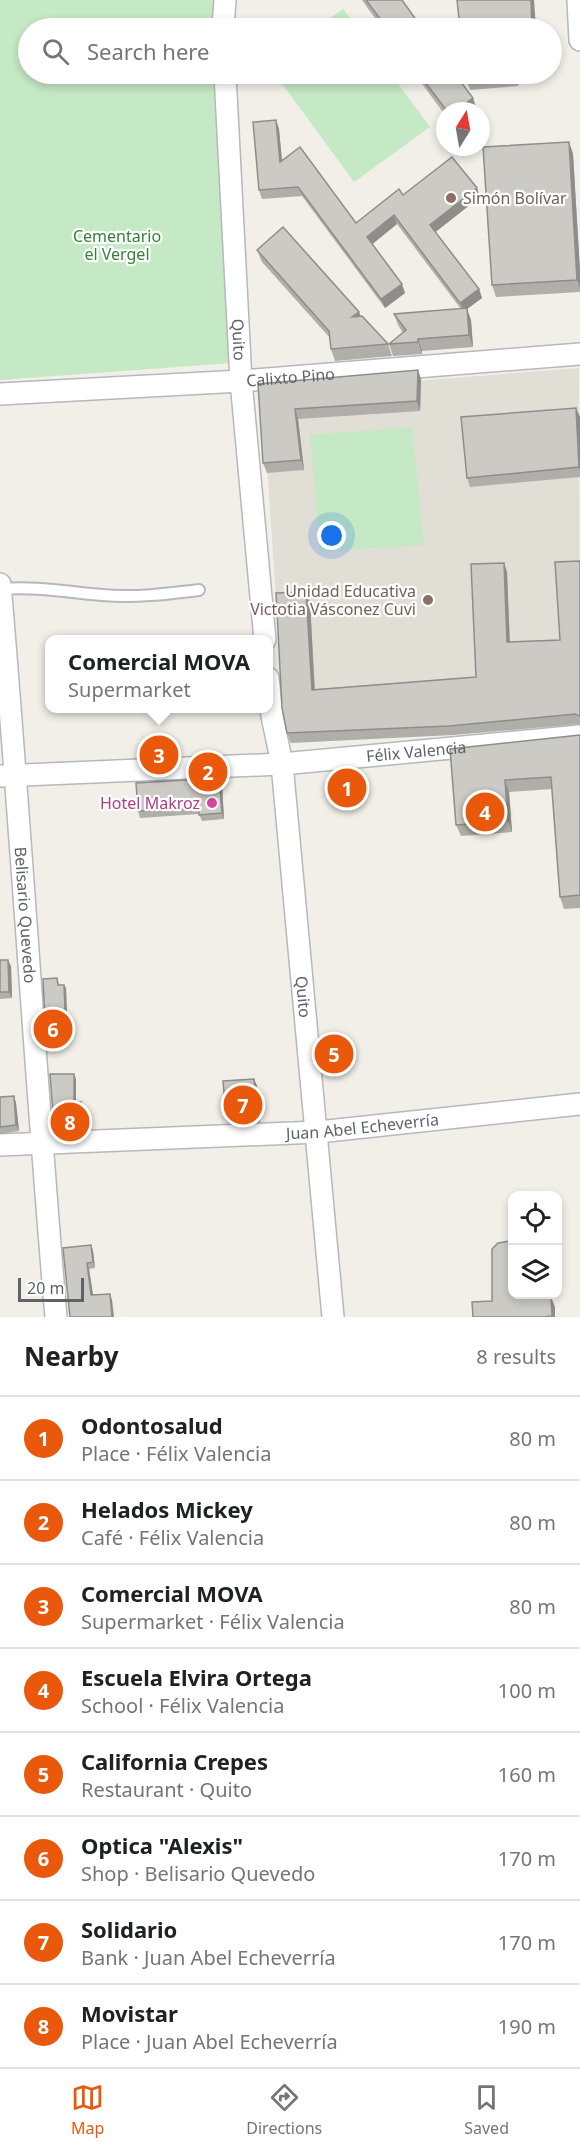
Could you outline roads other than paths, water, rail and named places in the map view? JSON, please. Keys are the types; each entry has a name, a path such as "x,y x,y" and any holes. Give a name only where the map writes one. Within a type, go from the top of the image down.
{"street":[{"path":"224,18 225,0"},
{"path":"578,0 580,40"},
{"name":"Quito","path":"226,84 241,381 265,635"},
{"name":"Calixto Pino","path":"0,394 241,381 580,354"},
{"name":"Belisario Quevedo","path":"0,584 8,775 57,1317"},
{"name":"Quito","path":"272,713 282,764 318,1132 333,1317"},
{"name":"Félix Valencia","path":"8,775 282,764 580,736"},
{"name":"Juan Abel Echeverría","path":"0,1145 318,1132 580,1104"}],"lane":[{"path":"0,589 42,587 139,597 200,590"}],"place":[{"name":"Simón Bolívar","path":"451,198"},
{"name":"Unidad Educativa Victotia Vásconez Cuvi","path":"428,600"},
{"name":"Comercial MOVA","path":"159,755"},
{"name":"Helados Mickey","path":"208,772"},
{"name":"Odontosalud","path":"347,788"},
{"name":"Hotel Makroz","path":"212,803"},
{"name":"Escuela Elvira Ortega","path":"485,812"},
{"name":"Optica \"Alexis\"","path":"53,1029"},
{"name":"California Crepes","path":"334,1054"},
{"name":"Solidario","path":"243,1105"},
{"name":"Movistar","path":"70,1122"}],"park label":[{"name":"Cementario el Vergel","path":"117,245"}]}
